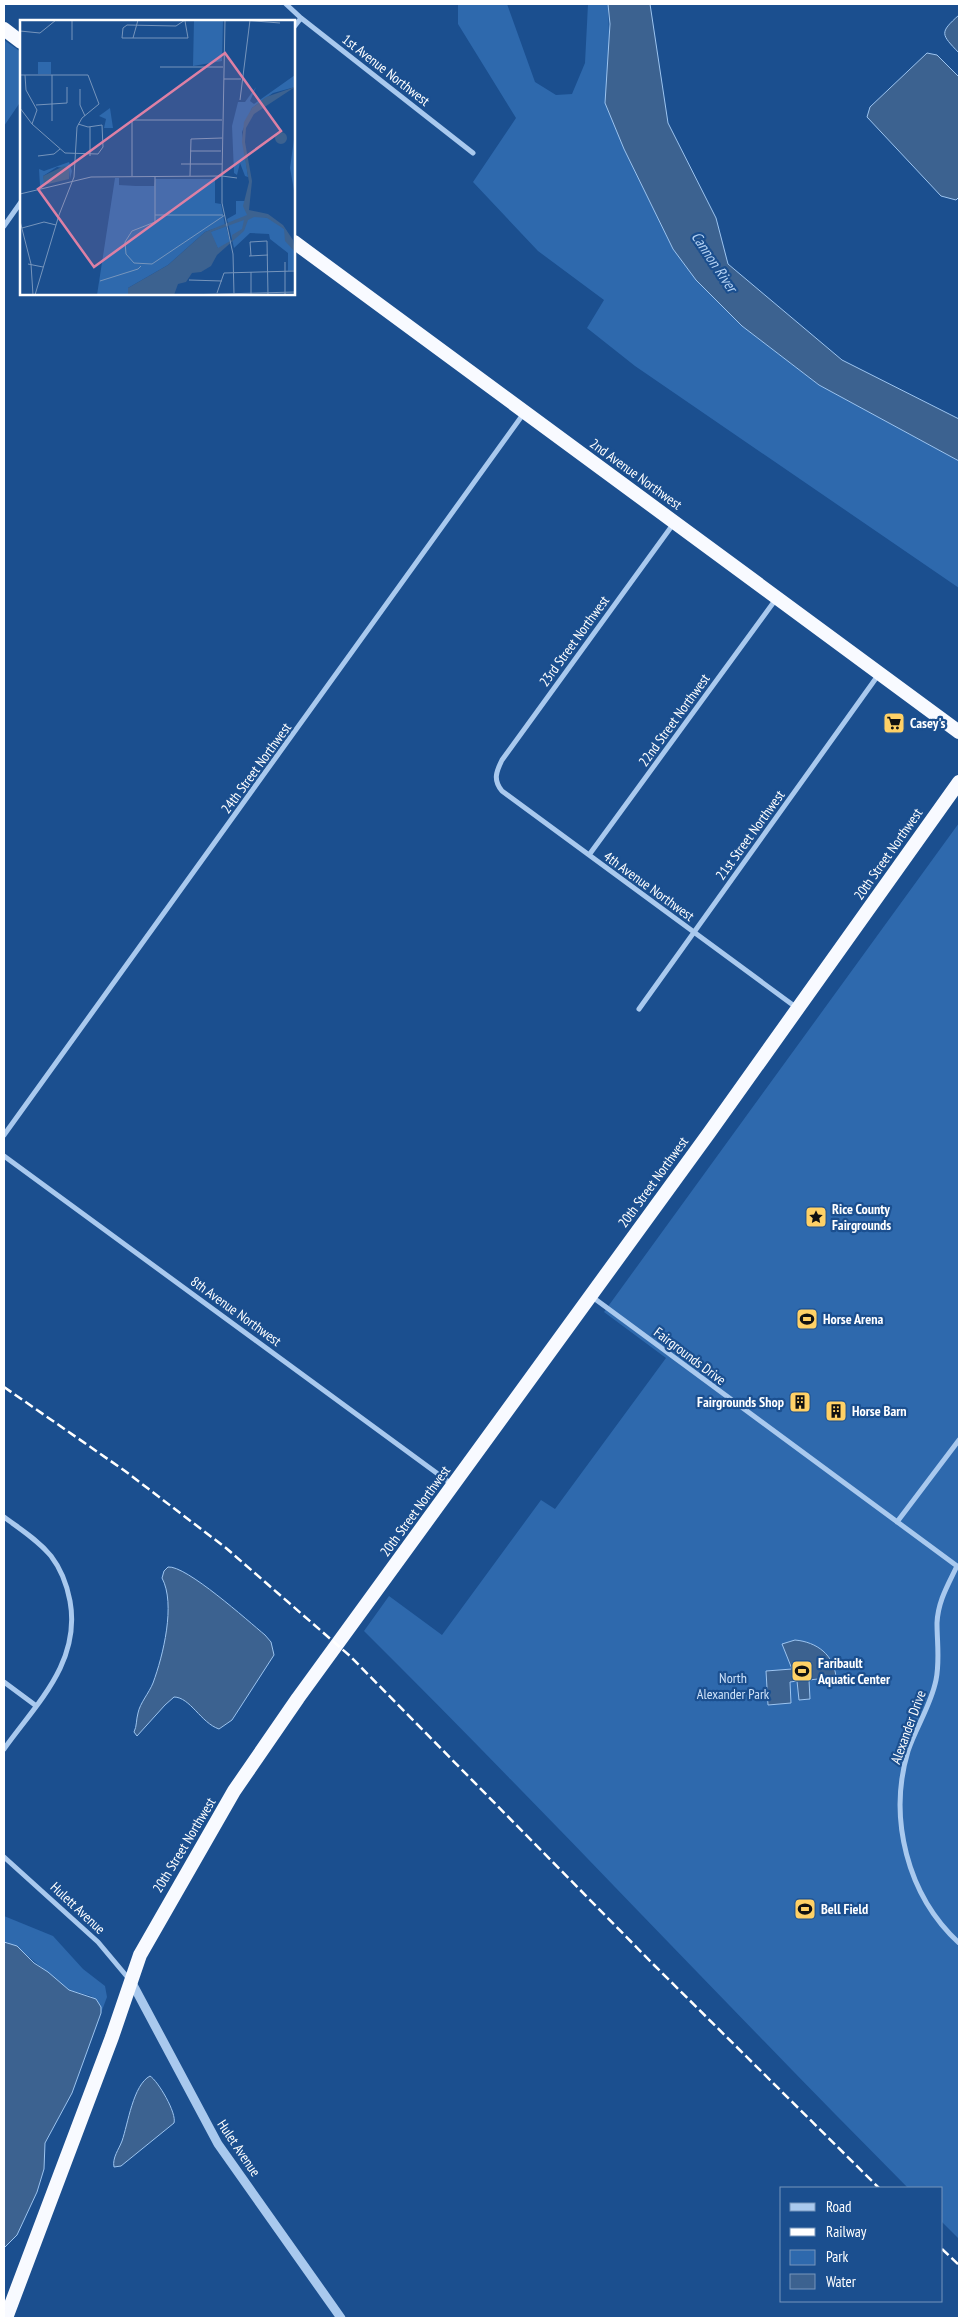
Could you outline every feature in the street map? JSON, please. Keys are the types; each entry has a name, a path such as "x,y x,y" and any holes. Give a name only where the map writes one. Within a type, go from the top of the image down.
{"highway":[{"path":"4,29 20,41"},
{"name":"2nd Avenue Northwest","path":"295,243 959,732"},
{"name":"20th Street Northwest","path":"6,2318 140,1955 161,1915 256,1758 798,1009 959,782"}],"street":[{"name":"1st Avenue Northwest","path":"286,4 301,18 472,152"},
{"path":"295,26 301,18"},
{"path":"4,226 20,203"},
{"name":"24th Street Northwest","path":"4,1135 525,413"},
{"name":"23rd Street Northwest","path":"496,776 502,760 674,522"},
{"name":"22nd Street Northwest","path":"590,856 778,598"},
{"name":"21st Street Northwest","path":"639,1010 879,674"},
{"name":"4th Avenue Northwest","path":"496,776 496,784 502,791 798,1009"},
{"name":"8th Avenue Northwest","path":"4,1156 454,1485"},
{"name":"Fairgrounds Drive","path":"591,1296 957,1566"},
{"path":"897,1522 959,1440"},
{"path":"4,1517 40,1544 61,1572 68,1590 72,1623 70,1642 65,1660 56,1677 4,1749"},
{"name":"Alexander Drive","path":"957,1566 941,1601 938,1623 936,1680 906,1759 901,1790 900,1816 904,1845 919,1890 938,1919 959,1943"},
{"path":"4,1682 36,1705"},
{"name":"Hulett Avenue","path":"4,1857 98,1942 131,1981"},
{"name":"Hulet Avenue","path":"131,1981 218,2144 342,2318"}],"green space":[{"path":"458,4 507,4 535,82 556,95 572,94 585,63 588,4 608,4 609,34 624,149 673,249 742,326 819,385 959,461 959,588 635,366 587,328 604,300 538,251 473,182 516,118 458,24"},
{"path":"4,40 20,51 20,102 4,126"},
{"name":"North Alexander Park","path":"959,823 959,2239 943,2223 943,2187 907,2187 501,1769 364,1631 389,1596 442,1635 541,1500 555,1509 666,1358 604,1312"},
{"path":"4,1916 53,1936 83,1969 105,1986 107,1997 101,2013 101,2007 91,1996 69,1990 24,1953 4,1942"}],"water":[{"name":"Cannon River","path":"608,4 650,4 668,123 716,218 728,264 842,360 959,419 959,461 819,385 742,326 696,280 673,249 624,149 605,103 610,24"},
{"path":"959,15 959,53 949,42 945,30"},
{"path":"927,53 937,55 959,77 959,197 956,200 941,196 867,117 870,107"},
{"path":"168,1567 188,1575 232,1607 265,1635 271,1642 274,1655 232,1720 219,1729 185,1701 174,1697 137,1736 134,1732 139,1709 153,1683 164,1645 168,1602 162,1578 164,1571"},
{"path":"795,1640 803,1641 823,1651 832,1662 836,1677 809,1680 810,1699 799,1700 797,1681 790,1682 791,1703 768,1705 766,1671 792,1669 782,1644"},
{"path":"4,1942 17,1946 34,1963 69,1990 96,1999 101,2007 101,2013 72,2093 45,2143 44,2169 37,2192 17,2235 4,2248"},
{"path":"150,2076 158,2084 166,2098 173,2112 174,2123 121,2166 114,2167 115,2157 122,2141 135,2096 144,2081"}],"railway":[{"path":"4,1387 125,1471 226,1548 350,1656 654,1965 878,2187"},
{"path":"943,2250 959,2265"}],"place":[{"name":"Casey's","path":"894,723"},
{"name":"Rice County Fairgrounds","path":"816,1217"},
{"name":"Horse Arena","path":"807,1319"},
{"name":"Fairgrounds Shop","path":"800,1402"},
{"name":"Horse Barn","path":"836,1411"},
{"name":"Faribault Aquatic Center","path":"802,1671"},
{"name":"Bell Field","path":"805,1909"}]}
